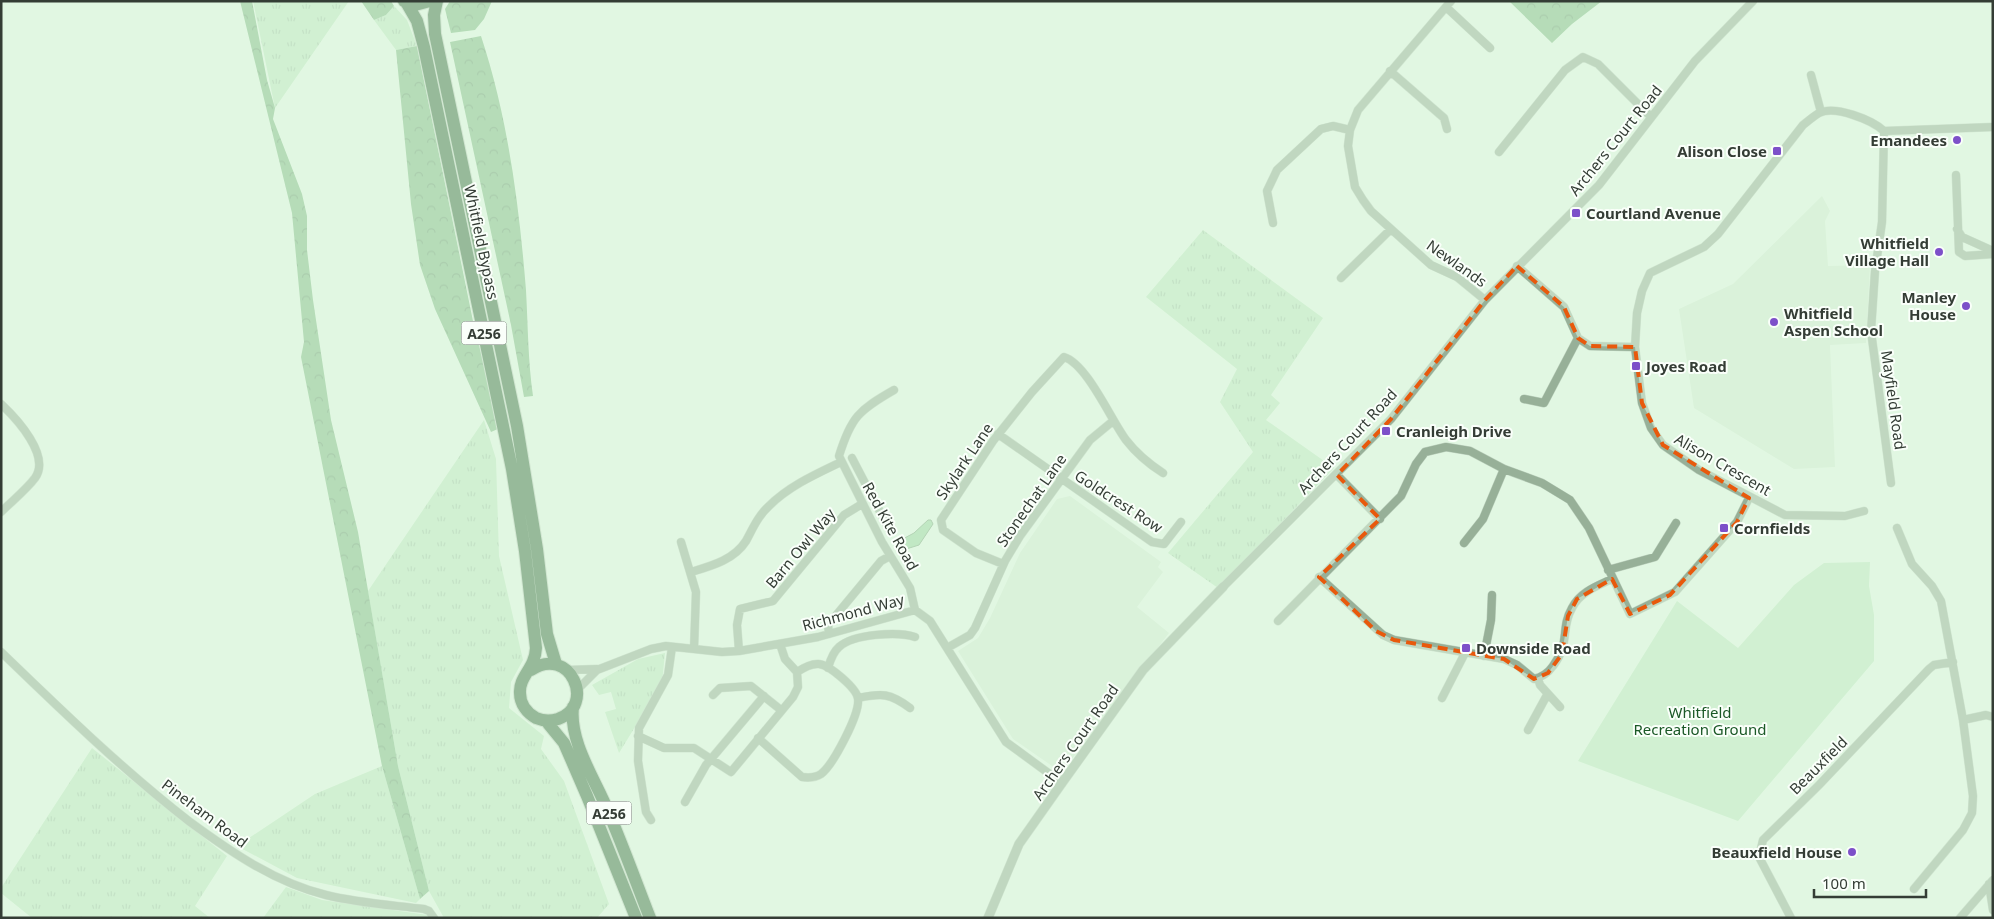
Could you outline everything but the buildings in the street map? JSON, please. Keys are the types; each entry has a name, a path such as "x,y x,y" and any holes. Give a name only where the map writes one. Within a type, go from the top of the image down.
{"highway":[{"path":"405,2 415,5 430,1"},
{"name":"Whitfield Bypass","path":"437,1 434,15 436,34 517,426 538,550 546,634 562,667"},
{"name":"Whitfield Bypass","path":"405,2 417,21 423,40 511,460 525,551 535,635 536,653 531,670"},
{"path":"543,664 562,667 574,679 577,690 573,707 562,718 546,721 531,715 524,707 520,698 522,682 531,670 543,664"},
{"name":"A256","path":"573,707 572,721 575,736 612,819 650,918"},
{"name":"A256","path":"546,721 560,737 568,752 636,918"}],"street":[{"name":"Archers Court Road","path":"988,918 1019,844 1143,670 1391,419 1484,300 1599,185 1694,60 1753,1"},
{"name":"Newlands","path":"1484,300 1458,277 1431,265 1371,211 1355,187 1349,161 1350,130 1358,110 1448,4 1490,48"},
{"path":"1499,152 1565,70 1583,57 1598,64 1651,117"},
{"path":"1390,71 1444,118 1447,129"},
{"path":"1811,75 1821,112 1862,117 1877,124 1884,131 1993,127"},
{"name":"Alison Crescent","path":"1821,112 1803,125 1718,234 1704,247 1650,273 1642,291 1635,347 1642,403 1651,428 1663,445 1699,470 1749,498 1785,515 1845,516 1864,511"},
{"path":"1273,223 1266,191 1277,170 1321,129 1333,126 1350,130"},
{"name":"Mayfield Road","path":"1884,131 1882,222 1875,271 1871,332 1891,483"},
{"path":"1956,176 1959,252 1965,256 1993,253"},
{"path":"1341,278 1391,229"},
{"path":"1957,229 1962,237 1993,253"},
{"path":"1517,266 1564,307 1578,338 1590,346 1635,347"},
{"path":"1524,398 1544,403 1578,338"},
{"name":"Skylark Lane","path":"1003,564 976,553 943,530 940,525 941,520 998,434 1064,357 1071,359 1083,372 1113,421"},
{"path":"691,572 733,556 770,504 801,482 840,459 849,425 861,412 894,390"},
{"path":"1,404 29,437 39,458 36,477 1,512"},
{"path":"1113,421 1138,453 1164,473"},
{"name":"Stonechat Lane","path":"947,648 970,635 975,628 1003,564 1020,536 1090,440 1113,421"},
{"name":"Goldcrest Row","path":"998,434 1156,544 1164,544 1168,541 1181,522"},
{"path":"1278,621 1319,577 1380,519 1401,496 1416,464 1425,452 1430,450 1446,447 1470,451 1504,469 1542,483 1570,500 1589,528 1630,614 1670,595 1737,522 1749,498"},
{"path":"852,458 889,528"},
{"name":"Red Kite Road","path":"840,459 872,523 910,588 915,610"},
{"path":"1464,543 1483,519 1504,469"},
{"path":"850,480 860,474"},
{"path":"1337,475 1380,519"},
{"name":"Barn Owl Way","path":"739,651 737,625 740,609 773,601 844,515 862,504"},
{"path":"872,523 883,517"},
{"path":"1608,570 1655,557 1676,523"},
{"path":"1898,528 1912,564 1932,586 1941,601 1963,720 1973,796 1972,813 1963,830 1914,889"},
{"path":"681,542 696,592 694,649"},
{"path":"829,634 828,625 881,561 890,556"},
{"path":"1319,577 1382,635 1394,640 1512,662 1530,678 1538,678 1548,673 1562,654 1566,640 1568,616 1577,599 1612,579"},
{"path":"1484,656 1491,620 1492,595"},
{"name":"Richmond Way","path":"577,690 587,678 602,668 638,652 672,647 739,651 829,634 915,610 923,613 930,621 1006,742 1062,783"},
{"path":"828,668 839,647 848,642 892,633 915,637"},
{"path":"638,736 664,748 688,747 712,758 731,772 782,710 798,687 797,672 784,659 780,644"},
{"path":"651,820 646,812 638,761 638,736 643,720 668,675 672,647"},
{"name":"Pineham Road","path":"1,652 82,731 147,787 232,853 278,877 326,895 424,909 429,911 434,918"},
{"path":"1442,698 1465,653"},
{"name":"Beauxfield","path":"1788,916 1758,857 1763,840 1820,785 1929,669 1934,665 1953,662"},
{"path":"758,738 802,777 816,777 826,769 841,745 853,722 858,698 854,690 828,668 819,664 809,665 797,672"},
{"name":"Richmond Way","path":"562,667 582,671 602,668"},
{"path":"1538,678 1540,685 1560,707"},
{"path":"714,695 720,688 753,687 782,710"},
{"path":"858,698 883,694 892,696 910,708"},
{"path":"1528,730 1548,695"},
{"path":"685,802 706,765 764,696"},
{"path":"1963,720 1986,715 1993,716"},
{"path":"1991,882 1993,910"},
{"path":"1960,918 1991,882"}],"highlighted area":[{"path":"1517,266 1564,307 1578,338 1590,346 1635,347 1642,403 1663,445 1749,498 1737,522 1670,595 1630,614 1612,579 1577,599 1568,616 1562,654 1548,673 1534,679 1504,659 1394,640 1376,631 1319,577 1380,519 1337,475 1391,419 1485,300"}],"shaded area":[{"name":"Whitfield Aspen School","path":"1822,196 1830,211 1825,221 1828,266 1870,265 1866,343 1830,345 1835,467 1794,469 1694,408 1679,309 1733,284"},
{"path":"1070,496 1161,562 1158,567 1163,572 1137,607 1169,633 1065,768 1055,768 1013,739 958,651 978,638 990,618 1020,553 1057,499"},
{"path":"928,520 931,520 933,524 919,545 903,550 899,547 899,541 914,533"}],"green space":[{"path":"240,1 252,1 267,80 275,108 273,119 302,194 307,216 307,250 331,420 358,532 398,766 429,891 420,899 382,766 301,357 304,342 292,213"},
{"path":"253,1 349,1 275,108"},
{"path":"361,1 391,1 394,6 386,15 374,20"},
{"path":"450,1 492,1 484,19 475,30 451,33 445,9"},
{"path":"1509,1 1602,1 1572,24 1552,43"},
{"path":"394,6 407,20 417,46 396,50 374,20 386,15"},
{"path":"481,36 498,98 516,193 526,290 533,396 524,397 511,325 450,42"},
{"path":"417,46 473,321 500,428 491,432 435,309 420,265 411,204 396,50"},
{"path":"1203,230 1323,318 1271,395 1280,403 1266,420 1334,468 1218,588 1168,553 1253,452 1220,402 1237,369 1146,297"},
{"path":"484,420 496,459 499,556 523,660 511,682 509,708 544,736 541,749 564,781 609,904 597,918 444,918 429,891 398,766 368,591"},
{"name":"Whitfield Recreation Ground","path":"1870,562 1869,586 1874,615 1874,661 1738,821 1578,761 1677,601 1738,648 1794,585 1824,563"},
{"path":"665,653 662,683 619,753 605,712 616,709 611,692 599,695 592,685 638,659"},
{"path":"92,748 227,856 195,906 210,918 32,918 1,893 1,888"},
{"path":"382,766 420,899 416,903 297,878 237,846 315,794"},
{"path":"286,887 322,900 428,915 430,918 263,918"}],"place":[{"name":"Emandees","path":"1957,140"},
{"name":"Alison Close","path":"1777,151"},
{"name":"Courtland Avenue","path":"1576,213"},
{"name":"Whitfield Village Hall","path":"1939,252"},
{"name":"Manley House","path":"1966,306"},
{"name":"Whitfield Aspen School","path":"1774,322"},
{"name":"Joyes Road","path":"1636,366"},
{"name":"Cranleigh Drive","path":"1386,431"},
{"name":"Cornfields","path":"1724,528"},
{"name":"Downside Road","path":"1466,648"},
{"name":"Beauxfield House","path":"1852,852"}]}
